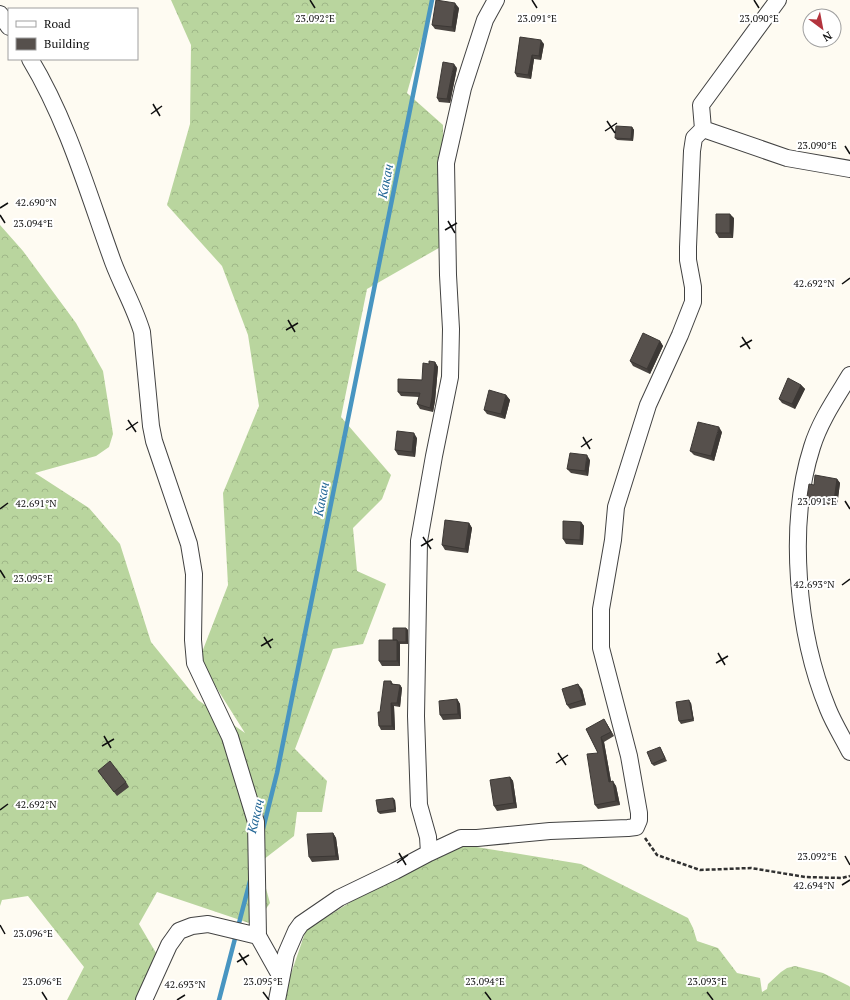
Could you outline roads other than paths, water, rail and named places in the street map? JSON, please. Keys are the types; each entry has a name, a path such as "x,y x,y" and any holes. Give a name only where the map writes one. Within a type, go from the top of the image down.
{"street":[{"path":"429,853 428,837 419,805 416,716 419,541 450,377 451,330 448,275 446,163 463,88 485,20 496,0"},
{"path":"704,129 701,105 778,0"},
{"path":"0,14 8,26"},
{"path":"31,60 42,79 62,121 84,175 118,275 138,318 142,332 151,426 154,441 189,544 194,574 193,640 195,663 230,737 256,822 257,849 252,934 281,977"},
{"path":"277,1000 286,954 296,931 301,924 339,898 396,871 429,853 461,838 477,838 550,831 636,827 639,820 639,813 629,756 601,648 601,609 613,540 616,507 648,405 680,335 693,302 693,287 688,260 692,151 694,138 704,129"},
{"path":"704,129 787,158 850,169"},
{"path":"850,375 820,426 812,446 799,510 798,561 803,620 816,674 828,710 850,752"},
{"path":"144,1000 169,945 179,931 192,926 208,924 252,934"}],"waterway":[{"name":"Какач","path":"263,829 277,773 432,0"},
{"name":"Какач","path":"219,1000 251,877"}]}
